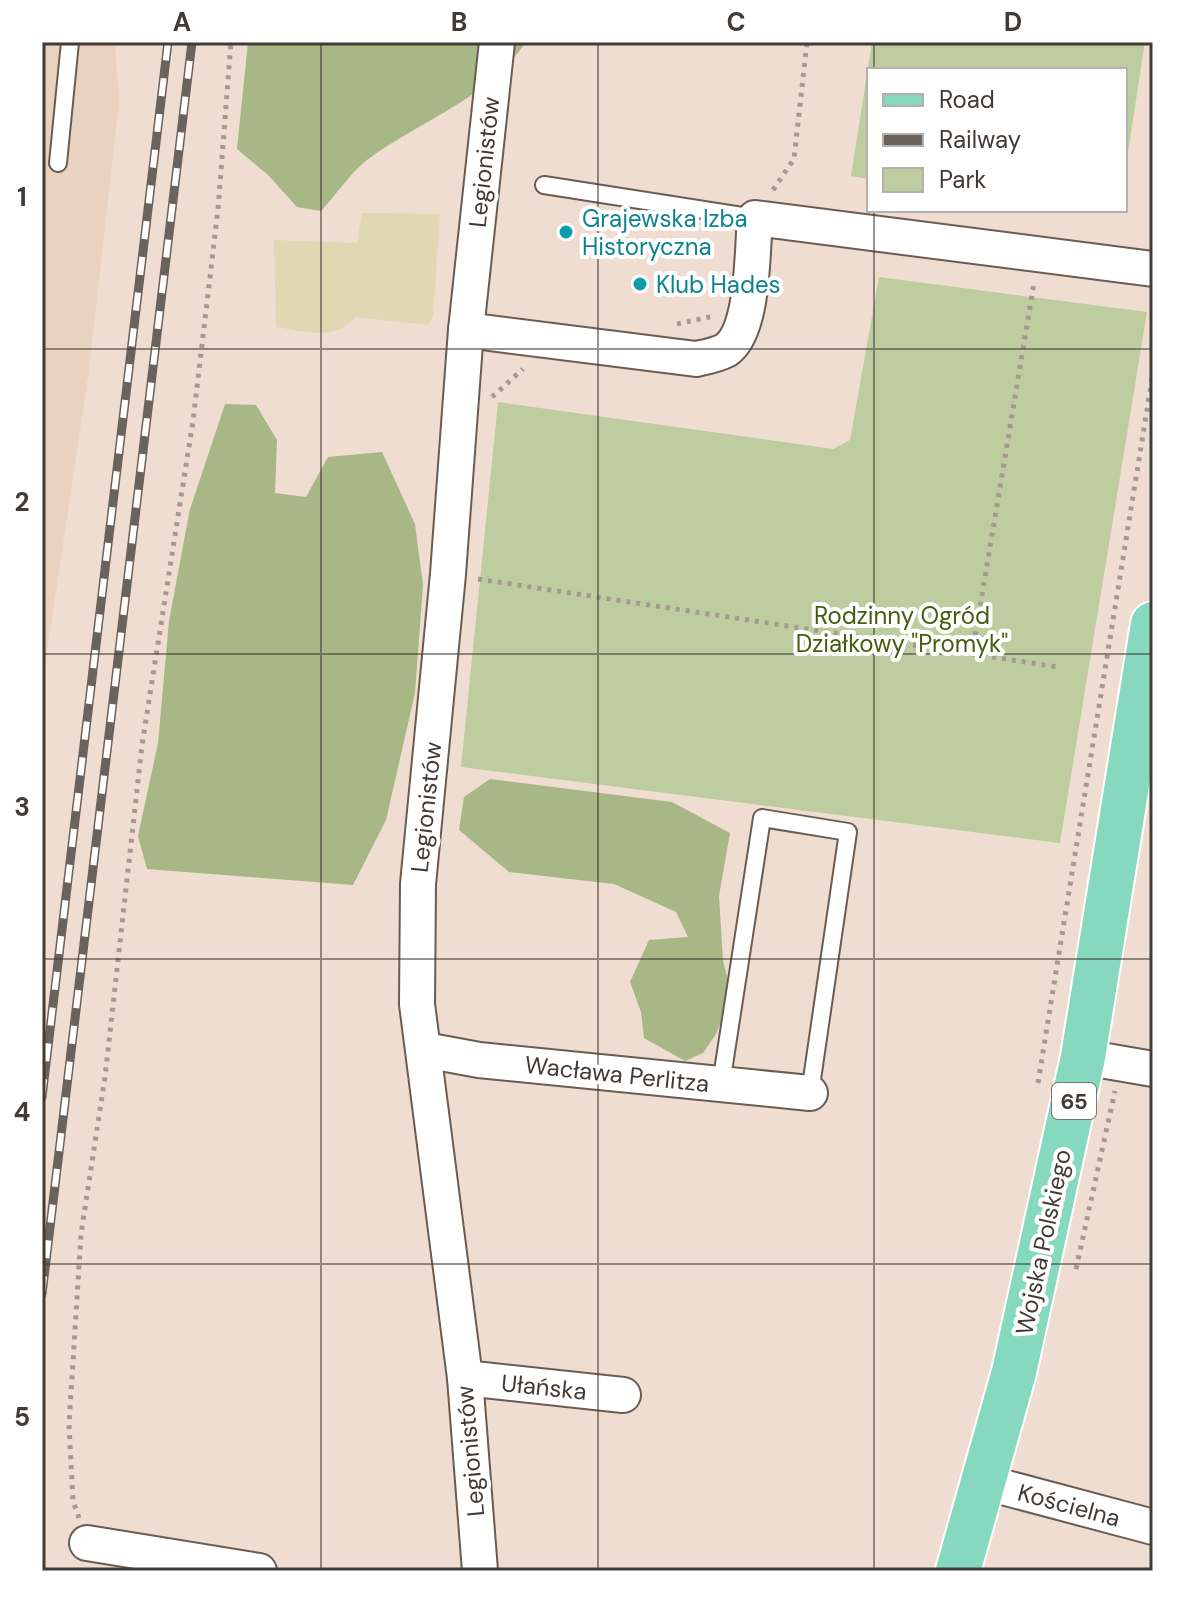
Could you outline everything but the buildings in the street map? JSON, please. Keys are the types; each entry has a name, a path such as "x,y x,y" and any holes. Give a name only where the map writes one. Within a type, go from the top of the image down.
{"main road":[{"name":"Wojska Polskiego","path":"958,1571 1024,1329 1083,1057 1153,624"}],"street":[{"name":"Legionistów","path":"480,1571 465,1378 417,1004 418,884 448,574 466,330 497,42"},
{"path":"466,330 696,359 714,355 727,349 738,336 746,316 755,218 1153,269"},
{"name":"Wacława Perlitza","path":"425,1050 479,1060 810,1093"},
{"path":"1083,1057 1153,1069"},
{"name":"Ułańska","path":"465,1378 623,1395"},
{"name":"Kościelna","path":"984,1482 1153,1527"},
{"path":"87,1543 259,1571"}],"lane":[{"path":"58,163 70,42"},
{"path":"544,185 755,218"},
{"path":"721,1084 762,818 848,832 810,1093"}],"path":[{"path":"87,1543 73,1501 69,1425 81,1234 105,1077 142,745 193,421 218,209 231,42"},
{"path":"755,218 794,159 807,42"},
{"path":"972,656 1039,254"},
{"path":"1038,1087 1153,373"},
{"path":"448,574 1058,667"}],"shaded area":[{"path":"42,42 115,42 119,102 88,377 42,685"}],"green space":[{"path":"248,42 526,42 492,80 367,160 321,211 297,207 268,175 237,149"},
{"path":"872,42 1145,42 1127,158 1127,68 868,68"},
{"path":"867,74 867,179 851,176"},
{"name":"Rodzinny Ogród Działkowy \"Promyk\"","path":"879,277 1147,312 1060,843 461,767 498,402 833,449 850,440"},
{"path":"225,404 256,405 277,440 275,493 306,497 328,457 382,452 415,524 423,585 415,693 386,820 353,885 147,869 138,836 158,743 169,621 190,509"},
{"path":"490,779 672,802 730,833 719,896 723,961 732,996 716,1034 703,1053 685,1061 644,1038 641,1012 630,982 649,940 688,937 676,912 614,884 509,872 459,830 464,797"}],"sand":[{"path":"362,213 440,214 433,316 428,325 355,317 348,325 329,332 276,327 274,240 357,243"}],"railway":[{"path":"42,1097 168,42"},
{"path":"42,1294 192,42"}],"place":[{"name":"Grajewska Izba Historyczna","path":"566,232"},
{"name":"Klub Hades","path":"640,284"}]}
